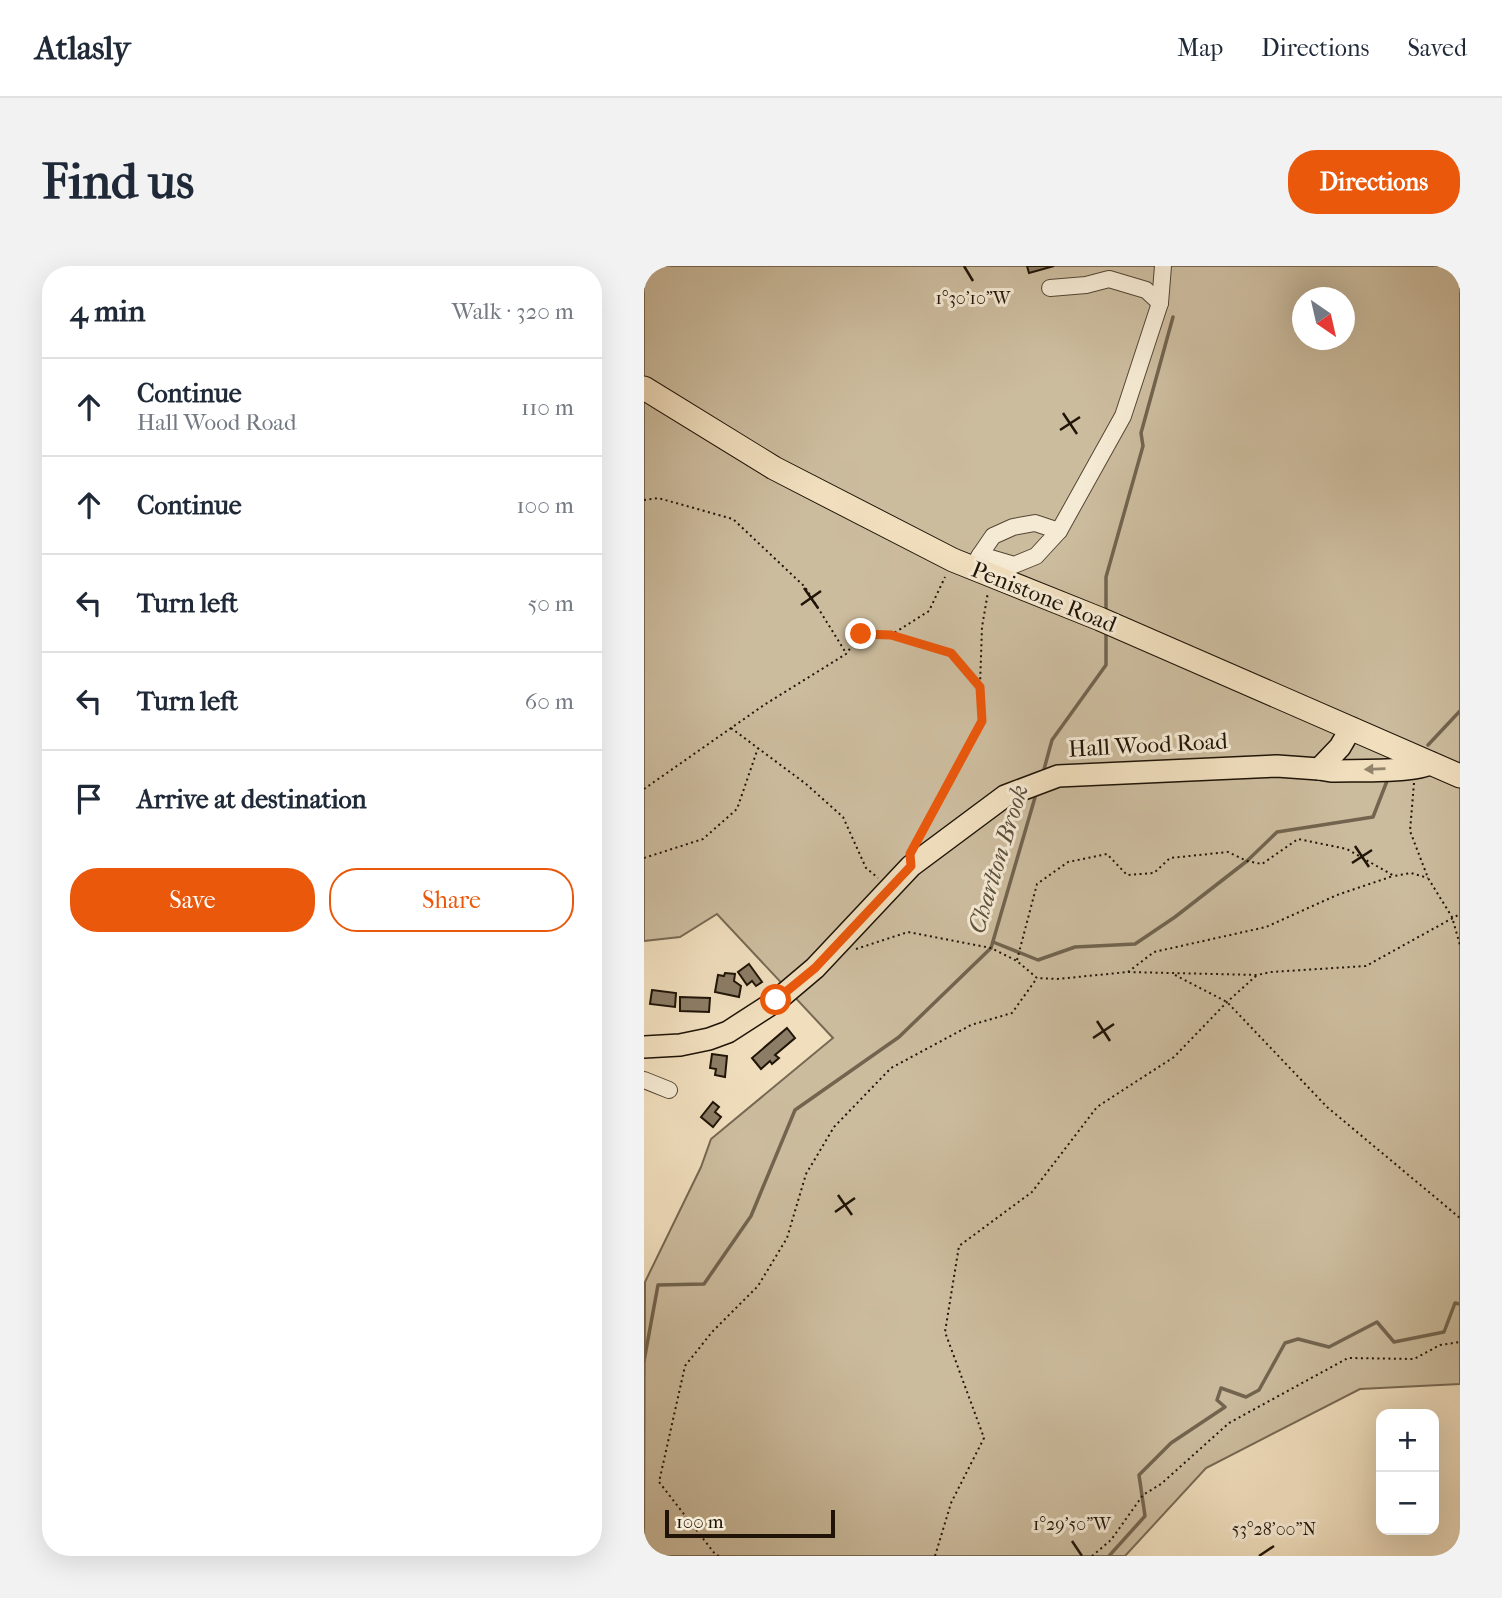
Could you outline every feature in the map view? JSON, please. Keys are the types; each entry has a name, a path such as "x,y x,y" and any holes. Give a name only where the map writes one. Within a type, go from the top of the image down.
{"highway":[{"name":"Penistone Road","path":"644,388 774,468 974,564 1351,728 1421,766 1460,776"}],"main road":[{"path":"1319,769 1340,747 1351,728"},
{"name":"Hall Wood Road","path":"644,1047 680,1045 728,1032 802,981 911,866 1005,796 1058,775 1277,766 1331,771 1421,766"}],"lane":[{"path":"974,564 1014,565 1036,556 1059,531 1123,416 1160,303 1163,266"},
{"path":"1049,288 1086,285 1109,279 1146,290 1160,303"},
{"path":"974,564 993,536 1013,527 1035,523 1059,531"},
{"path":"644,1080 669,1090"}],"path":[{"path":"644,500 658,498 733,519 804,587 846,653"},
{"path":"891,635 929,611 974,564"},
{"path":"916,842 982,721 982,627 974,564"},
{"path":"644,789 846,653 861,634 891,635 951,653 980,687"},
{"path":"731,728 806,784 843,817 866,868 890,887"},
{"path":"644,858 703,839 737,809 758,747"},
{"path":"1421,766 1414,786 1410,831 1428,878 1452,917 1460,945"},
{"path":"1017,961 1037,884 1068,862 1107,854 1127,875 1154,873 1170,858 1227,852 1262,864 1298,839 1347,849 1394,876"},
{"path":"1128,972 1154,953 1266,928 1337,895 1394,876 1412,873 1428,878"},
{"path":"829,953 845,952 908,932 991,948 1017,961 1037,978 1057,979 1128,972 1257,975 1366,966 1460,914"},
{"path":"1174,975 1227,1002 1327,1107 1460,1218"},
{"path":"935,1556 951,1503 984,1438 945,1332 959,1246 1032,1192 1097,1107 1174,1057 1257,975"},
{"path":"719,1556 659,1482 685,1366 712,1332 758,1286 787,1238 806,1174 834,1127 891,1069 971,1025 1012,1013 1037,978"},
{"path":"1092,1556 1111,1540 1143,1495 1161,1484 1229,1423 1348,1358 1414,1359 1440,1345 1460,1342"}],"shaded area":[{"path":"644,266 1460,266 1460,1384 1360,1389 1206,1468 1125,1556 644,1556 645,1282 701,1167 711,1139 833,1038 717,914 680,937 644,941"}],"building":[{"path":"1027,266 1054,266 1029,273"},
{"path":"749,964 762,982 756,986 752,981 747,985 738,972"},
{"path":"725,973 735,974 734,981 741,986 739,997 715,992 718,975 724,976"},
{"path":"652,990 676,993 675,1007 650,1004"},
{"path":"680,997 710,998 709,1012 680,1011"},
{"path":"787,1028 795,1038 775,1055 779,1058 772,1064 770,1061 761,1069 752,1058"},
{"path":"712,1054 727,1056 725,1077 715,1075 716,1069 710,1068"},
{"path":"713,1102 719,1107 715,1112 721,1117 713,1127 701,1117"}],"waterway":[{"name":"Charlton Brook","path":"1106,613 1106,577 1143,446 1141,433 1173,317"},
{"name":"Charlton Brook","path":"1043,773 1052,740 1106,665 1106,631"},
{"path":"1428,745 1460,711"},
{"path":"993,942 1038,960 1075,947 1135,944 1175,917 1247,861 1277,832 1373,817 1387,781"},
{"name":"Charlton Brook","path":"644,1361 658,1285 704,1284 751,1216 795,1110 899,1037 991,948 1036,794"},
{"path":"1109,1556 1145,1516 1139,1475 1171,1443 1225,1407 1217,1400 1221,1388 1246,1397 1259,1390 1285,1343 1298,1339 1329,1347 1377,1322 1394,1342 1444,1332 1455,1303 1460,1304"}],"route":[{"path":"776,1000 802,981 911,866 910,854 982,721 980,687 951,653 891,635 861,634"}]}
